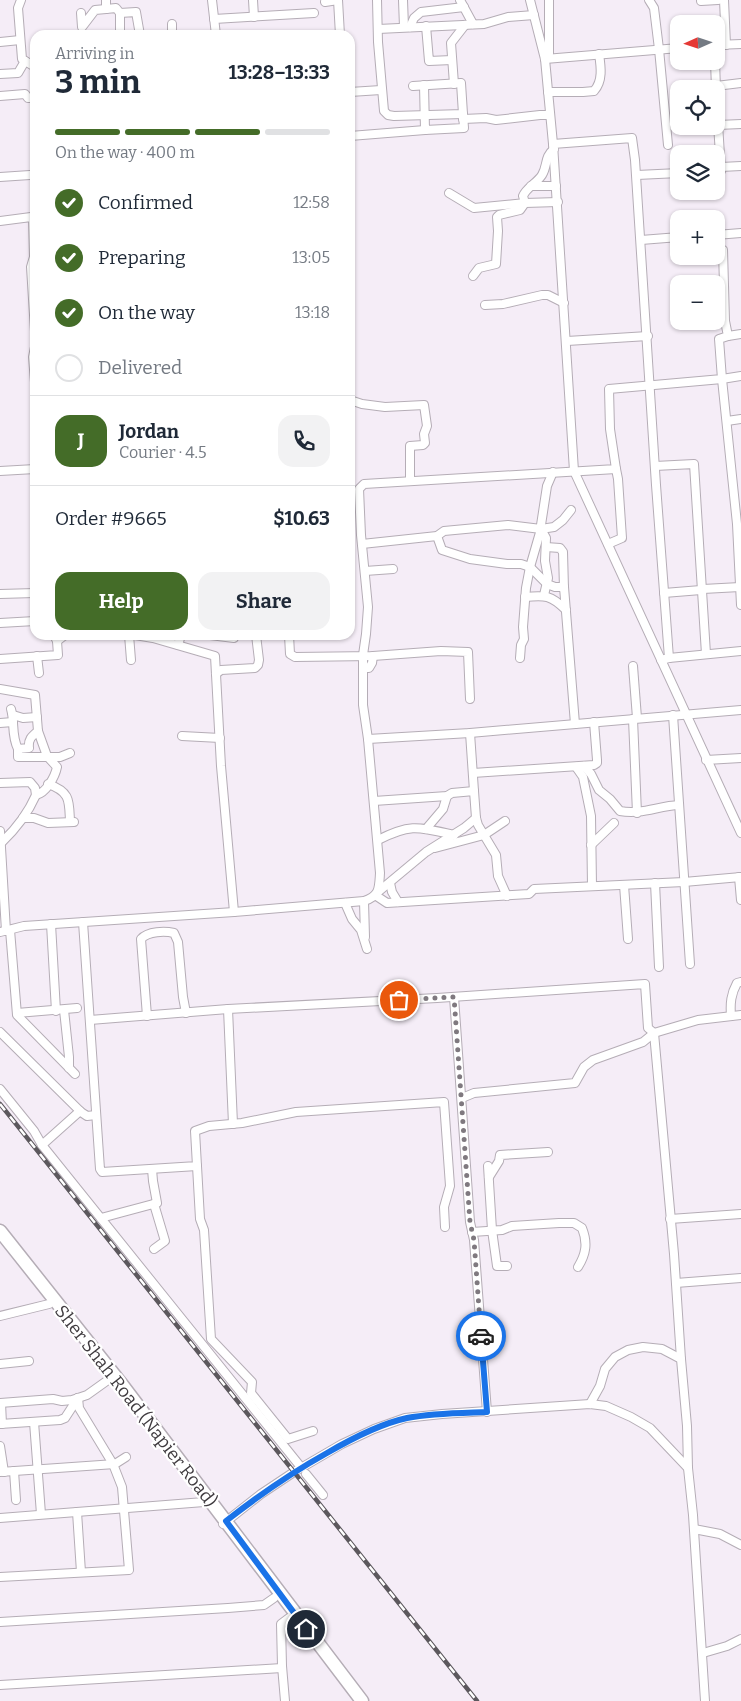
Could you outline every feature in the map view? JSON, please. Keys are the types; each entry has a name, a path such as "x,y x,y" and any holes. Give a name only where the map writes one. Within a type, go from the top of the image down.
{"main road":[{"name":"Sher Shah Road (Napier Road)","path":"0,1231 108,1380 120,1388 204,1502 224,1523 289,1618 362,1701"},
{"name":"Sher Shah Road (Napier Road)","path":"0,1241 120,1388 224,1523 327,1662 352,1701"}],"street":[{"path":"21,0 18,8 22,58 30,64"},
{"path":"106,0 106,9"},
{"path":"212,0 215,30"},
{"path":"253,0 254,16"},
{"path":"325,2 338,0 340,30"},
{"path":"377,0 382,105 388,115 388,132"},
{"path":"403,0 407,27"},
{"path":"530,0 545,59 558,202 574,471 665,659 706,760 741,833"},
{"path":"545,59 548,54 549,0"},
{"path":"649,0 654,8 668,145"},
{"path":"701,1 718,0"},
{"path":"724,0 726,45 741,44"},
{"path":"407,27 421,12 462,4 469,24"},
{"path":"117,7 119,30"},
{"path":"83,30 95,10 117,7 136,12 139,30"},
{"path":"81,13 82,30"},
{"path":"214,19 314,13"},
{"path":"378,28 484,24 508,16 534,15"},
{"path":"172,24 172,30"},
{"path":"454,84 451,43 469,24"},
{"path":"426,26 429,61 452,60"},
{"path":"0,42 20,40"},
{"path":"545,59 670,48"},
{"path":"548,92 583,92 594,90 600,82 601,65 599,54"},
{"path":"0,74 18,73 25,61"},
{"path":"725,86 741,82"},
{"path":"355,135 464,128 461,83 413,86"},
{"path":"424,86 425,130"},
{"path":"355,92 382,90"},
{"path":"0,96 25,94 30,98"},
{"path":"388,115 463,116 496,120 550,115"},
{"path":"725,125 741,124"},
{"path":"553,146 632,138 648,336 664,594 665,659"},
{"path":"525,203 522,196 544,172 548,154 553,146"},
{"path":"725,168 741,166"},
{"path":"636,175 670,173"},
{"path":"0,177 30,175"},
{"path":"531,186 556,186"},
{"path":"449,193 474,208 558,202"},
{"path":"473,276 479,268 496,264 497,217 520,210 525,203"},
{"path":"0,221 30,217"},
{"path":"725,234 741,233"},
{"path":"641,240 670,238"},
{"path":"723,265 725,321 728,336"},
{"path":"485,305 527,300 535,295 548,295 564,303"},
{"path":"741,334 719,339 722,379 738,504 741,610"},
{"path":"567,341 648,336"},
{"path":"608,544 622,538 618,479 610,429 610,389 741,376"},
{"path":"355,402 385,407 424,405 427,426 424,434 424,443 423,445 410,446 410,481"},
{"path":"727,420 741,420"},
{"path":"732,464 741,463"},
{"path":"655,466 694,464 706,654"},
{"path":"376,894 380,873 368,738 363,705 362,668 368,607 358,489 364,484 616,468"},
{"path":"0,471 30,469"},
{"path":"544,595 548,571 545,561 546,538 541,525 547,486 553,472"},
{"path":"355,505 359,505"},
{"path":"362,544 437,536 444,531 508,525 542,529 554,527 571,510"},
{"path":"520,658 521,645 524,639 525,597 530,567 542,529"},
{"path":"437,536 442,550 470,559 521,564 530,567 547,584 564,588"},
{"path":"546,547 560,548 563,552 574,724"},
{"path":"365,571 393,569"},
{"path":"664,594 740,587"},
{"path":"0,594 30,593"},
{"path":"525,597 544,595 566,610"},
{"path":"0,623 30,621"},
{"path":"0,659 58,655 55,640"},
{"path":"129,640 131,660"},
{"path":"160,640 215,656 234,912"},
{"path":"178,645 180,640"},
{"path":"216,674 221,670 255,668 259,660 257,640"},
{"path":"289,640 290,654 295,657 373,656 441,651 468,652 470,699"},
{"path":"665,659 741,651"},
{"path":"37,656 39,673"},
{"path":"362,668 369,668 371,666 373,656"},
{"path":"633,666 638,812"},
{"path":"0,689 35,695 38,730 47,756 57,767 56,773 41,794 36,795"},
{"path":"368,738 470,733 741,710"},
{"path":"0,723 12,715 23,718 37,717"},
{"path":"12,715 13,736 18,749 18,757 60,757 70,753"},
{"path":"673,715 690,964"},
{"path":"473,773 594,765 597,763 594,722"},
{"path":"18,749 29,748 28,742 30,738 38,730"},
{"path":"470,733 476,818 496,855 498,876 507,896"},
{"path":"182,736 220,738"},
{"path":"706,760 741,758"},
{"path":"580,767 591,774 599,790 620,811 638,812 664,806 679,805"},
{"path":"580,767 591,816 592,886"},
{"path":"0,783 30,782 35,788 36,795 23,818 12,833 1,843"},
{"path":"23,818 34,818 48,823 72,822 66,793 58,787 48,784"},
{"path":"374,801 447,796 452,793 474,792"},
{"path":"426,829 443,809 447,796"},
{"path":"6,931 24,926 364,901 372,898 431,849 454,835 476,818"},
{"path":"431,849 484,835 504,821"},
{"path":"591,846 614,823"},
{"path":"378,840 394,832 413,827 454,835"},
{"path":"0,831 6,931 17,1013 20,1019 75,1074"},
{"path":"376,894 387,903 529,894 534,889 655,884 740,877 741,900"},
{"path":"390,883 392,892 398,902"},
{"path":"655,884 659,967"},
{"path":"624,885 628,939"},
{"path":"345,903 352,918 361,930 366,946 364,901"},
{"path":"83,922 100,1169 102,1172 196,1166"},
{"path":"51,924 60,1011 69,1057 69,1068"},
{"path":"147,1016 141,939 148,934 155,933 170,932 176,936 186,1013"},
{"path":"731,1016 733,991 737,983 741,982"},
{"path":"90,1020 228,1009 454,997 644,984 648,1028 654,1033 676,1282 705,1701"},
{"path":"454,997 470,1222 474,1240 487,1412"},
{"path":"17,1013 60,1011 77,1008"},
{"path":"228,1009 233,1124"},
{"path":"462,1098 474,1093 575,1083 584,1067 593,1060 643,1042 654,1033 698,1020 741,1015"},
{"path":"0,1032 80,1111 87,1116 96,1115"},
{"path":"0,1089 34,1131 42,1145 300,1466"},
{"path":"313,1431 288,1439 251,1393 252,1382 211,1339 204,1230 200,1219 195,1131 209,1126 233,1124 296,1112 444,1102 450,1186 444,1207 446,1227"},
{"path":"42,1145 80,1111"},
{"path":"489,1177 499,1161 500,1155 548,1152"},
{"path":"488,1166 492,1230 497,1266 507,1266"},
{"path":"101,1218 158,1203 152,1169"},
{"path":"154,1204 165,1241 154,1249"},
{"path":"670,1219 741,1214"},
{"path":"472,1232 502,1230 512,1226 532,1224 574,1224 582,1228 586,1244 586,1252 578,1267"},
{"path":"676,1282 741,1278"},
{"path":"0,1316 51,1302"},
{"path":"590,1404 600,1386 605,1369 615,1357 628,1350 643,1346 662,1349 681,1359"},
{"path":"0,1364 29,1361"},
{"path":"78,1398 65,1418 60,1420 1,1424 0,1403 53,1399 62,1401 78,1398 87,1395 108,1380"},
{"path":"0,1577 129,1570 122,1488 113,1464 79,1408 78,1398"},
{"path":"224,1523 261,1494 342,1444 374,1429 406,1418 590,1404 606,1406 650,1428 688,1468"},
{"path":"34,1422 41,1514"},
{"path":"0,1446 2,1472 113,1464 126,1456"},
{"path":"14,1471 16,1500"},
{"path":"306,1474 323,1495"},
{"path":"0,1518 204,1502"},
{"path":"77,1512 81,1572"},
{"path":"694,1529 720,1534 741,1545"},
{"path":"0,1622 228,1608 264,1604 274,1598"},
{"path":"285,1701 281,1624 289,1618"},
{"path":"703,1652 726,1646 741,1639"},
{"path":"0,1685 282,1668"}],"railway":[{"path":"0,1104 477,1701"}],"way so far":[{"path":"399,1000 454,997 470,1222 474,1240 481,1336"}],"route":[{"path":"306,1629 226,1521 294,1472 342,1444 374,1429 406,1418 487,1412 481,1336"}]}
